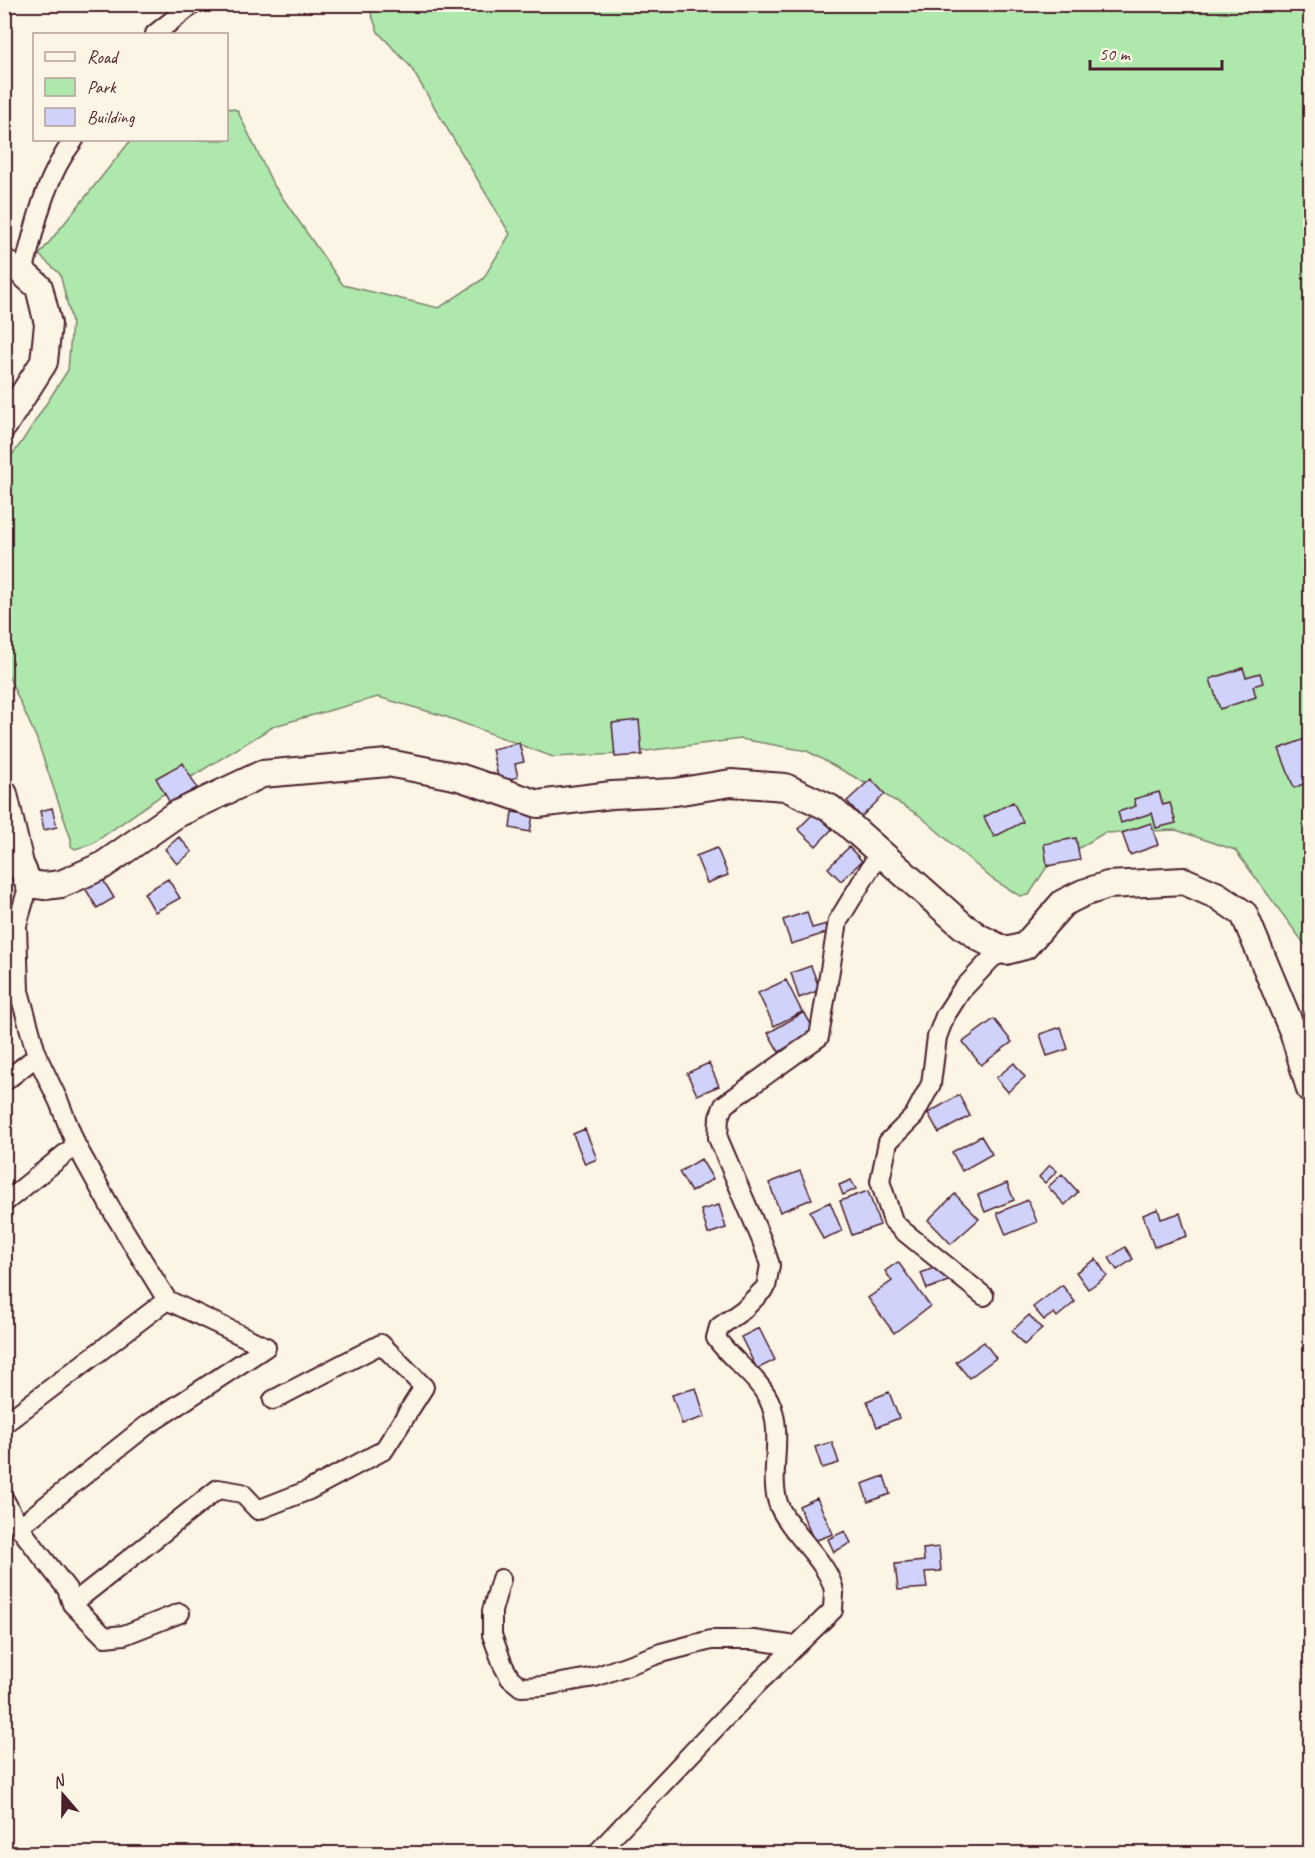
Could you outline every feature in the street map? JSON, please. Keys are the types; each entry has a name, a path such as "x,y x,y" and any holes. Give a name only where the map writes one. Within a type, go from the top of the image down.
{"street":[{"path":"156,33 193,4"},
{"path":"4,425 44,362 48,324 39,287 14,265 64,151 73,141"},
{"path":"29,884 45,886 62,884 102,866 175,815 262,774 388,763 459,777 538,804 612,795 675,792 731,783 784,787 830,808 963,926 980,938 1006,951"},
{"path":"4,794 20,864 29,884 17,925 12,994 76,1145 113,1212 167,1300 266,1347 146,1426 20,1527"},
{"path":"596,1854 664,1780 833,1610 834,1591 826,1573 780,1508 775,1490 777,1420 768,1398 716,1338 719,1327 743,1310 766,1287 770,1265 718,1138 719,1117 724,1105 819,1037 838,921 880,852"},
{"path":"984,1296 893,1221 880,1181 888,1142 914,1116 931,1084 937,1037 945,1016 969,983 992,958 1025,946 1063,903 1083,893 1108,885 1184,881 1218,896 1244,914 1294,1034 1311,1089"},
{"path":"4,1082 37,1056"},
{"path":"4,1203 76,1145"},
{"path":"4,1424 167,1300"},
{"path":"72,1604 218,1489 242,1493 258,1510 309,1490 384,1450 424,1386 381,1344 273,1400"},
{"path":"4,1499 20,1527 67,1589 72,1604 105,1637 124,1635 180,1613"},
{"path":"501,1579 492,1611 492,1635 510,1678 521,1687 544,1686 595,1677 661,1653 711,1640 754,1640 796,1646"}],"green space":[{"path":"1308,4 1310,6 1310,961 1306,946 1235,850 1176,830 1104,833 1046,868 1029,895 1020,896 992,879 919,815 807,751 741,739 622,754 553,757 444,716 378,697 274,726 162,795 92,844 75,849 71,846 71,839 36,737 5,669 5,464 68,370 72,322 60,274 39,255 130,141 228,141 228,108 237,110 273,184 343,285 439,308 483,279 510,234 410,66 378,32 368,5"}],"building":[{"path":"1243,668 1246,677 1260,673 1263,683 1253,686 1256,697 1220,709 1210,679"},
{"path":"639,720 642,755 615,757 612,723"},
{"path":"1310,737 1310,781 1294,788 1279,749"},
{"path":"519,743 524,762 515,764 518,777 499,782 492,749"},
{"path":"183,763 197,788 170,803 156,778"},
{"path":"871,779 885,794 861,817 847,801"},
{"path":"1159,792 1163,805 1170,803 1176,823 1156,828 1152,813 1121,823 1118,812 1136,806 1134,799"},
{"path":"1013,802 1023,822 994,837 984,817"},
{"path":"52,808 57,827 44,830 40,811"},
{"path":"817,810 834,827 816,846 798,829"},
{"path":"512,812 533,815 530,832 510,828"},
{"path":"1151,823 1158,845 1130,855 1122,833"},
{"path":"179,837 192,852 177,864 165,849"},
{"path":"1076,838 1080,860 1047,866 1044,844"},
{"path":"849,847 862,861 841,881 828,868"},
{"path":"717,848 728,875 707,883 696,856"},
{"path":"102,878 114,898 97,908 85,888"},
{"path":"168,879 180,898 155,912 144,893"},
{"path":"807,912 812,928 827,924 829,932 791,944 783,920"},
{"path":"811,966 820,990 799,998 791,973"},
{"path":"786,980 802,1012 774,1026 758,993"},
{"path":"804,1012 815,1031 779,1052 768,1033"},
{"path":"994,1019 1012,1042 981,1065 963,1042"},
{"path":"1061,1027 1068,1049 1047,1056 1040,1034"},
{"path":"709,1063 719,1086 697,1095 687,1073"},
{"path":"1014,1063 1025,1077 1008,1092 996,1078"},
{"path":"959,1095 970,1116 939,1133 928,1113"},
{"path":"585,1129 597,1159 585,1164 573,1134"},
{"path":"981,1136 992,1154 962,1171 952,1152"},
{"path":"701,1159 713,1179 691,1192 679,1172"},
{"path":"1050,1165 1057,1171 1045,1183 1039,1177"},
{"path":"800,1171 812,1199 780,1212 769,1183"},
{"path":"1062,1174 1078,1192 1065,1205 1048,1187"},
{"path":"851,1180 856,1189 843,1195 839,1185"},
{"path":"1007,1183 1014,1200 985,1212 978,1195"},
{"path":"868,1191 880,1225 852,1235 840,1201"},
{"path":"955,1194 979,1219 951,1244 928,1220"},
{"path":"1028,1200 1037,1222 1006,1235 997,1213"},
{"path":"830,1202 842,1231 823,1239 810,1211"},
{"path":"719,1205 726,1228 708,1234 701,1210"},
{"path":"1158,1209 1161,1219 1180,1213 1187,1236 1154,1247 1143,1215"},
{"path":"1125,1247 1133,1259 1117,1270 1109,1258"},
{"path":"1096,1259 1107,1276 1088,1289 1076,1272"},
{"path":"898,1262 930,1306 894,1333 868,1298 892,1281 885,1271"},
{"path":"942,1265 948,1281 927,1289 921,1273"},
{"path":"1062,1285 1075,1302 1057,1317 1054,1313 1044,1320 1033,1307"},
{"path":"1029,1315 1042,1329 1024,1345 1012,1331"},
{"path":"759,1328 775,1360 757,1369 741,1337"},
{"path":"984,1342 996,1358 969,1378 956,1362"},
{"path":"696,1388 705,1417 682,1424 672,1395"},
{"path":"889,1392 899,1418 877,1427 867,1401"},
{"path":"832,1442 839,1463 822,1468 815,1447"},
{"path":"884,1476 890,1494 868,1502 862,1484"},
{"path":"817,1498 833,1534 814,1541 799,1506"},
{"path":"845,1531 851,1543 834,1552 828,1539"},
{"path":"939,1547 941,1571 925,1572 927,1588 898,1590 895,1564 924,1561 923,1549"}]}
